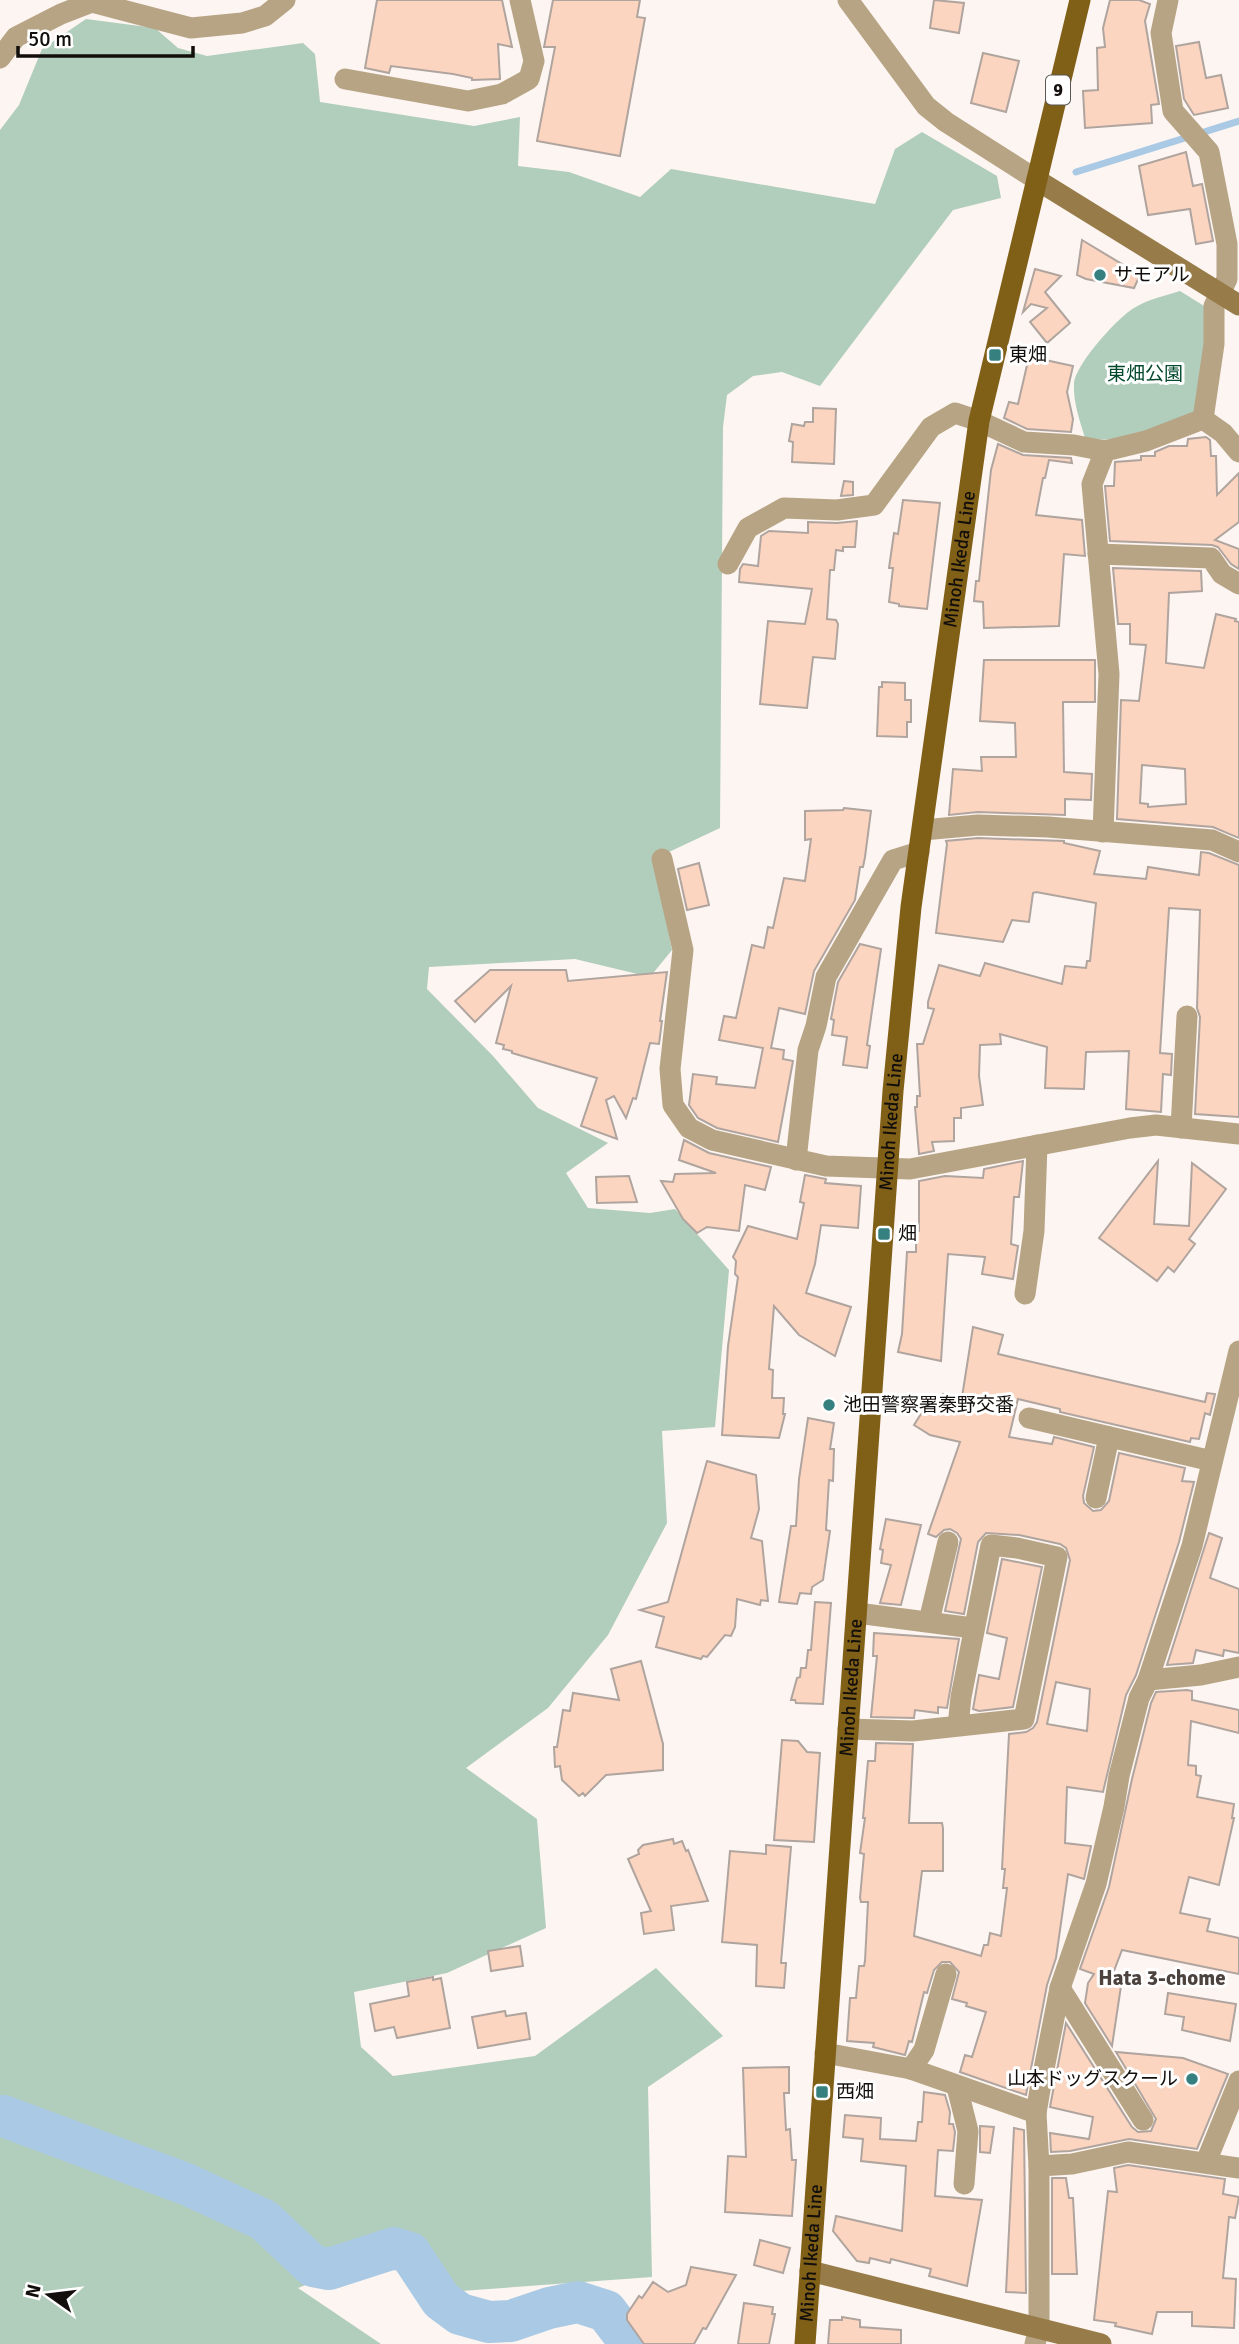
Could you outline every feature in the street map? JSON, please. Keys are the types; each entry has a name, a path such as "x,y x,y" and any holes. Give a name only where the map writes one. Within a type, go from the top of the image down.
{"main road":[{"name":"Minoh Ikeda Line","path":"805,2344 892,1091 911,907 979,421 1080,0"}],"street":[{"path":"0,58 16,37 92,2 143,9 191,28 242,23 265,16 285,0"},
{"path":"345,79 468,101 502,94 529,79 534,61 520,0"},
{"path":"848,0 926,106 946,122 1239,305"},
{"path":"1168,0 1161,33 1173,111 1209,152 1227,244 1227,279 1214,306 1214,344 1203,419"},
{"path":"728,564 748,528 785,508 837,510 874,505 931,427 955,413 1024,442 1074,445 1105,451 1146,441 1203,419"},
{"path":"1203,419 1223,433 1239,452"},
{"path":"1103,832 1109,674 1092,484 1105,451"},
{"path":"1098,554 1211,558 1222,574 1239,584"},
{"path":"923,830 978,825 1048,827 1212,839 1239,852"},
{"path":"796,1160 808,1051 826,977 893,860 919,852"},
{"path":"662,859 683,950 670,1069 673,1105 689,1128 712,1140 826,1166 888,1169 910,1168 1156,1125 1239,1135"},
{"path":"1181,1128 1187,1016"},
{"path":"1025,1294 1034,1231 1037,1145"},
{"path":"1037,2336 1039,2166 1036,2113 1060,1987 1096,1884 1139,1698 1148,1680 1192,1546 1239,1351"},
{"path":"1029,1418 1212,1461"},
{"path":"1096,1498 1109,1437"},
{"path":"929,1621 948,1542"},
{"path":"848,1729 913,1731 1024,1719 1057,1557 991,1545 973,1629 958,1726"},
{"path":"857,1613 973,1629"},
{"path":"1148,1680 1201,1675 1239,1667"},
{"path":"911,2068 924,2050 946,1974"},
{"path":"1060,1987 1143,2120"},
{"path":"825,2053 911,2068 957,2087 1036,2113"},
{"path":"1206,2162 1239,2081"},
{"path":"957,2087 968,2131 958,2170"},
{"path":"1039,2166 1072,2164 1128,2152 1239,2168"},
{"path":"810,2271 1037,2336 1101,2344"}],"green space":[{"path":"86,19 155,28 178,48 207,56 303,43 315,54 320,102 474,126 520,117 518,166 569,172 640,197 671,169 875,204 895,149 922,132 997,176 1001,198 953,210 820,386 782,372 753,376 727,395 723,427 720,828 654,859 672,950 650,977 575,959 429,967 427,989 493,1056 538,1108 608,1143 566,1173 588,1208 650,1213 675,1209 729,1270 715,1427 662,1431 667,1523 608,1635 548,1708 466,1768 537,1819 546,1928 447,1973 354,1992 361,2047 393,2076 535,2056 656,1968 723,2036 648,2087 652,2277 461,2291 384,2253 298,2288 381,2344 0,2344 0,130 19,105 42,49"},
{"name":"東畑公園","path":"1180,291 1209,309 1195,414 1155,430 1127,437 1099,440 1085,438 1074,391 1076,376 1081,366 1108,331 1127,313 1145,302"}],"building":[{"path":"377,0 502,0 512,47 498,44 500,79 472,80 453,74 391,66 389,73 365,68"},
{"path":"553,0 640,0 637,17 645,18 620,156 537,141 555,47 544,47"},
{"path":"934,0 964,3 959,33 930,28"},
{"path":"1110,0 1139,0 1150,4 1145,21 1159,104 1151,105 1152,123 1085,128 1083,91 1098,90 1097,48 1105,47 1103,28"},
{"path":"1199,42 1206,78 1221,75 1228,108 1194,115 1184,99 1176,46"},
{"path":"983,53 1019,61 1006,112 971,103"},
{"path":"1186,152 1193,186 1202,184 1213,241 1196,244 1190,209 1148,215 1139,166"},
{"path":"1082,240 1140,275 1134,288 1077,275"},
{"path":"1035,269 1061,276 1045,292 1070,323 1047,343 1030,322 1047,308 1031,304 1023,312"},
{"path":"1036,358 1073,366 1067,392 1073,419 1071,432 1027,429 1004,418 1009,402 1018,404 1028,361"},
{"path":"813,408 836,409 834,464 792,462 793,442 789,441 792,424 804,426 805,422 813,422"},
{"path":"1206,437 1210,440 1211,456 1216,456 1217,495 1239,473 1239,522 1215,540 1239,549 1239,569 1231,564 1218,547 1212,545 1110,541 1105,486 1114,486 1115,462 1141,460 1141,456 1155,456 1155,452 1169,446 1187,446 1188,439"},
{"path":"998,444 1023,455 1071,458 1072,463 1049,460 1036,515 1082,520 1085,556 1064,554 1059,626 984,628 983,602 974,601 976,581 979,581 991,470"},
{"path":"844,481 853,482 853,495 841,496"},
{"path":"903,500 940,503 927,609 899,606 889,602 893,568 889,568 894,533 898,534"},
{"path":"857,521 855,547 836,550 834,570 830,570 827,619 836,620 838,624 835,659 813,657 807,708 760,704 768,621 805,624 812,589 739,582 740,569 743,564 758,566 761,536 769,531 808,533 808,522"},
{"path":"1113,568 1201,571 1202,591 1169,593 1166,663 1204,668 1216,614 1239,622 1239,838 1213,827 1117,819 1121,700 1139,701 1146,645 1130,644 1130,624 1118,624","holes":["1142,765 1185,769 1186,804 1148,807 1148,804 1140,803"]},
{"path":"984,660 1095,660 1095,702 1063,702 1064,772 1092,774 1091,800 1065,799 1065,815 978,812 949,815 953,769 982,771 981,757 1016,757 1015,723 980,721"},
{"path":"882,682 905,683 905,700 911,700 911,722 907,722 907,737 877,736 879,687 882,687"},
{"path":"844,808 871,811 865,857 863,867 860,867 855,900 814,971 805,1014 779,1008 771,1048 784,1050 783,1059 793,1061 778,1142 717,1128 698,1118 689,1105 693,1074 717,1077 716,1084 755,1088 763,1048 719,1040 724,1016 736,1018 752,945 764,948 768,927 773,928 784,878 805,881 811,839 805,840 805,811"},
{"path":"978,838 1064,841 1100,851 1094,874 1146,879 1148,867 1199,875 1201,852 1239,865 1239,1117 1195,1114 1200,1017 1197,1008 1200,910 1169,908 1160,1053 1172,1054 1171,1075 1163,1074 1161,1112 1126,1109 1129,1051 1086,1052 1084,1089 1045,1088 1047,1047 1000,1034 1001,1044 980,1045 979,1076 983,1105 961,1108 961,1118 954,1118 954,1141 932,1142 934,1151 919,1154 915,1107 917,1096 920,1096 917,1044 923,1044 934,1009 928,1008 928,1002 939,965 980,976 985,963 1062,984 1065,966 1086,968 1087,961 1090,961 1096,903 1036,892 1033,893 1029,922 1012,920 1003,942 936,933 946,841"},
{"path":"699,863 709,905 687,910 678,869"},
{"path":"860,944 881,949 867,1045 870,1046 867,1068 843,1065 847,1037 832,1035 834,1020 831,1019 838,982"},
{"path":"490,970 566,970 568,981 667,972 659,1044 650,1043 636,1099 633,1098 626,1118 614,1096 606,1100 617,1139 581,1126 597,1078 512,1053 503,1049 504,1045 496,1043 511,986 475,1022 455,1001"},
{"path":"684,1140 709,1153 771,1167 765,1190 745,1185 739,1231 707,1227 697,1233 683,1219 661,1181 673,1182 675,1174 716,1173 679,1160"},
{"path":"1023,1161 1019,1197 1014,1197 1011,1244 1018,1246 1013,1279 982,1274 985,1257 948,1254 941,1361 898,1352 902,1334 907,1252 916,1252 916,1231 919,1231 919,1181 945,1176 983,1178 984,1169"},
{"path":"1158,1161 1154,1224 1189,1226 1192,1163 1226,1189 1189,1239 1195,1244 1174,1272 1168,1267 1157,1281 1099,1238"},
{"path":"805,1175 826,1179 825,1183 861,1186 858,1228 821,1225 815,1264 806,1293 851,1307 835,1356 799,1335 774,1306 769,1369 773,1370 772,1398 784,1398 785,1414 779,1438 722,1435 728,1346 738,1277 735,1274 736,1261 733,1257 748,1226 797,1239 804,1203 800,1202"},
{"path":"629,1176 637,1202 597,1203 596,1177"},
{"path":"973,1327 1003,1335 998,1354 1205,1402 1207,1393 1215,1394 1210,1415 1205,1413 1199,1439 1191,1438 1190,1442 1060,1412 1060,1409 1018,1399 1009,1437 1052,1444 1054,1437 1094,1447 1083,1496 1084,1503 1093,1511 1101,1510 1109,1501 1119,1453 1185,1468 1182,1481 1194,1482 1179,1542 1136,1675 1126,1695 1103,1792 1067,1787 1065,1843 1091,1846 1084,1879 1068,1874 1056,1958 1047,1985 1026,2095 960,2072 965,2055 972,2057 986,2012 952,1999 959,1972 950,1962 942,1962 934,1970 927,1993 924,1992 912,2042 909,2041 905,2055 873,2047 874,2043 847,2041 850,1998 856,1998 859,1966 864,1966 865,1961 868,1902 861,1902 860,1898 864,1854 860,1853 868,1761 875,1761 876,1743 913,1744 909,1823 942,1823 943,1828 943,1871 922,1871 914,1936 981,1956 984,1945 988,1945 990,1933 1001,1936 1007,1888 1003,1888 1005,1869 1002,1869 1009,1734 1026,1732 1037,1722 1070,1560 1066,1548 1060,1544 1019,1535 986,1533 978,1542 964,1614 945,1611 961,1539 950,1529 944,1530 936,1537 928,1534 960,1442 930,1435 914,1425 926,1406 938,1413 943,1394 962,1397","holes":["1056,1682 1090,1689 1087,1731 1047,1724"]},
{"path":"808,1418 834,1423 830,1449 834,1449 833,1481 829,1480 826,1530 830,1531 823,1580 812,1587 811,1594 800,1593 797,1604 779,1602 791,1526 796,1526 799,1479"},
{"path":"707,1461 756,1475 759,1509 751,1538 762,1541 768,1601 761,1600 760,1605 737,1599 735,1627 731,1636 725,1635 707,1657 703,1656 701,1659 656,1647 664,1617 640,1610 668,1602"},
{"path":"886,1519 921,1525 901,1605 880,1603 891,1565 881,1563 883,1550 880,1549"},
{"path":"1209,1533 1222,1538 1210,1578 1239,1589 1239,1653 1224,1650 1223,1656 1196,1650 1193,1663 1167,1665"},
{"path":"1002,1559 1042,1567 1013,1707 979,1711 973,1709 979,1675 999,1679 1007,1638 987,1633"},
{"path":"815,1602 831,1603 823,1704 796,1703 791,1700 801,1668 806,1668 808,1650 811,1650"},
{"path":"874,1633 959,1639 947,1708 938,1707 938,1713 915,1710 914,1718 871,1717 877,1656 873,1656"},
{"path":"641,1661 663,1744 663,1770 606,1775 585,1796 583,1793 579,1796 562,1780 560,1766 555,1767 554,1747 557,1747 563,1710 570,1711 573,1693 619,1700 611,1669"},
{"path":"1192,1691 1192,1700 1239,1710 1239,1733 1191,1721 1188,1765 1196,1766 1196,1775 1201,1776 1197,1797 1234,1804 1234,1818 1219,1885 1189,1877 1180,1913 1210,1919 1207,1931 1239,1938 1239,1974 1122,1950 1109,1984 1121,1986 1112,2046 1085,2003 1088,1983 1094,1974 1080,1969 1109,1887 1151,1703 1156,1692"},
{"path":"782,1740 798,1741 807,1752 820,1753 814,1842 774,1840"},
{"path":"673,1839 674,1844 682,1841 686,1851 688,1850 708,1901 671,1906 674,1930 644,1934 641,1913 651,1911 628,1859 639,1854 638,1850 643,1845"},
{"path":"766,1845 791,1847 781,1963 786,1963 784,1988 756,1986 757,1945 722,1942 730,1851 766,1854"},
{"path":"520,1946 523,1966 491,1971 488,1951"},
{"path":"433,1977 433,1980 441,1978 450,2028 397,2038 394,2027 375,2031 370,2004 409,1996 407,1982"},
{"path":"1168,1993 1236,2004 1230,2041 1182,2030 1184,2017 1165,2014"},
{"path":"505,2011 506,2016 526,2013 530,2039 478,2048 472,2017"},
{"path":"1066,2023 1132,2127 1138,2132 1151,2131 1156,2119 1116,2052 1183,2058 1228,2074 1197,2149 1129,2139 1070,2151 1051,2152 1050,2133 1089,2139 1093,2117 1050,2107"},
{"path":"789,2067 789,2093 784,2093 786,2130 790,2129 792,2160 796,2160 792,2216 725,2212 728,2156 746,2157 743,2068"},
{"path":"924,2092 945,2095 950,2112 949,2124 953,2124 955,2132 953,2151 938,2150 935,2196 982,2200 967,2286 929,2276 931,2269 891,2259 890,2263 870,2258 869,2263 857,2261 833,2231 836,2216 902,2231 906,2166 861,2161 863,2139 843,2137 845,2115 881,2118 880,2139 916,2141 918,2122 922,2122"},
{"path":"980,2126 994,2127 990,2153 980,2152"},
{"path":"1014,2128 1024,2130 1026,2293 1006,2292"},
{"path":"1128,2165 1225,2179 1223,2194 1239,2197 1235,2218 1229,2217 1223,2278 1236,2279 1234,2328 1192,2326 1192,2312 1157,2312 1152,2334 1115,2326 1116,2323 1094,2320 1108,2191 1117,2192 1114,2168"},
{"path":"1052,2178 1066,2178 1069,2198 1073,2198 1077,2274 1052,2274"},
{"path":"760,2240 790,2248 783,2273 754,2265"},
{"path":"691,2267 736,2275 706,2329 703,2328 694,2344 644,2344 627,2320 627,2314 653,2282 668,2292 686,2285"},
{"path":"744,2303 773,2307 772,2314 775,2314 769,2344 738,2344"},
{"path":"842,2317 860,2320 860,2327 901,2330 901,2344 828,2344 830,2320 842,2320"}],"waterway":[{"path":"1076,172 1239,121"},
{"path":"3,2116 186,2184 264,2220 313,2266 329,2269 394,2248 410,2253 441,2300 460,2314 489,2322 511,2321 549,2308 578,2302 606,2311 631,2344"}],"place":[{"name":"サモアル","path":"1100,275"},
{"name":"東畑","path":"995,355"},
{"name":"畑","path":"884,1234"},
{"name":"池田警察署秦野交番","path":"829,1405"},
{"name":"山本ドッグスクール","path":"1192,2079"},
{"name":"西畑","path":"822,2092"}],"district":[{"name":"Hata 3-chome","path":"1162,1978"}]}
